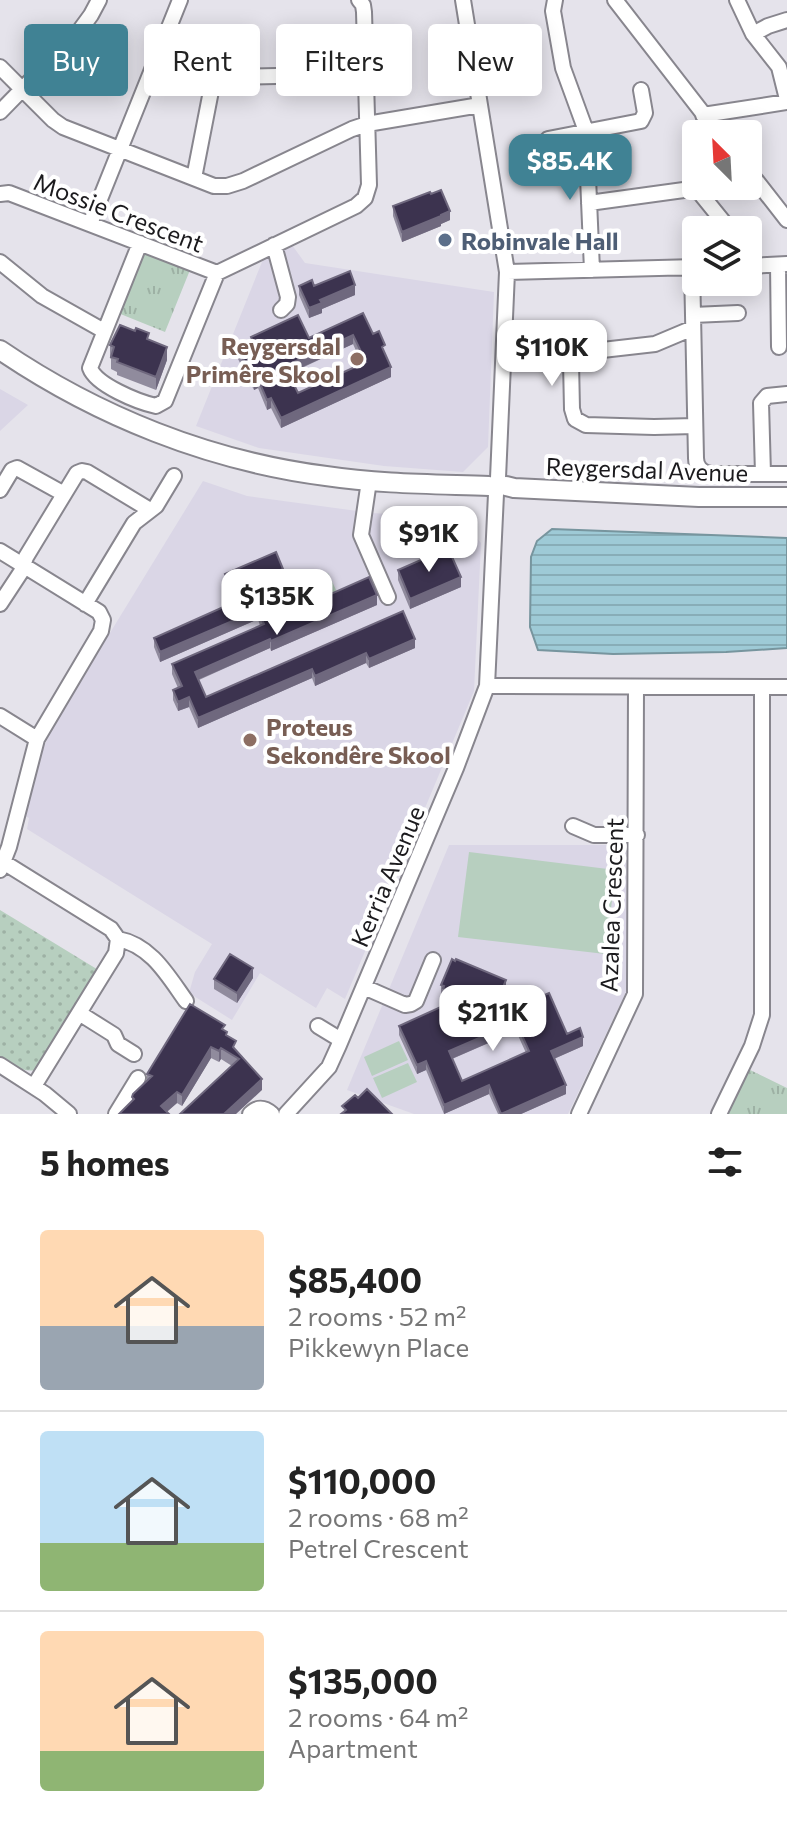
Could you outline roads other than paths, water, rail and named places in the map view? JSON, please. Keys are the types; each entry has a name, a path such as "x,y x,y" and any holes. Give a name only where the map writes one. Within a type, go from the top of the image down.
{"main road":[{"name":"Reygersdal Avenue","path":"0,350 84,400 135,424 268,467 369,481 699,497 787,497"}],"street":[{"path":"0,112 80,30 99,0"},
{"path":"90,224 180,0"},
{"path":"359,0 364,8 364,24"},
{"name":"Kerria Avenue","path":"293,1112 329,1067 456,768 487,686 507,272 489,197 480,105 463,0"},
{"path":"615,0 707,120"},
{"path":"703,115 787,101 779,67 753,34 737,0"},
{"path":"553,1 563,68 586,131 592,270"},
{"path":"753,34 787,20"},
{"path":"0,67 58,124 214,186 231,186 367,124 480,105"},
{"path":"194,178 211,91 218,81 228,77 276,76"},
{"path":"548,139 643,120 645,113 641,90"},
{"path":"366,96 367,124"},
{"name":"Mossie Crescent","path":"1,190 217,273 356,206 365,198 369,185 367,124"},
{"path":"762,188 787,220"},
{"path":"589,203 691,189 700,193 719,216"},
{"path":"140,243 90,368 93,375 131,398 152,405 162,403 167,398 217,273"},
{"path":"274,245 288,297 287,304 281,310"},
{"path":"0,262 42,296 104,331"},
{"path":"762,266 782,265 779,347"},
{"path":"507,272 682,267"},
{"path":"693,296 696,462 704,472 787,474"},
{"path":"695,426 586,425 575,419 572,409 571,362 576,353 655,344 693,322 738,313"},
{"path":"763,474 761,403 767,396 787,394"},
{"path":"0,490 10,473 17,468 64,494"},
{"path":"0,604 77,473 84,471 150,510"},
{"path":"85,604 134,523 156,506 174,476"},
{"path":"369,481 361,535 388,597"},
{"path":"0,551 99,612 103,620 103,627 37,739 9,847 1,864 111,929 118,939 116,953 34,1086"},
{"path":"487,686 787,687"},
{"name":"Azalea Crescent","path":"579,1114 635,994 636,687"},
{"path":"719,1114 752,1046 762,1015 762,687"},
{"path":"0,716 37,739"},
{"path":"573,826 594,835 637,835"},
{"path":"118,939 131,941 152,956 186,1001"},
{"path":"364,987 405,1005 411,1004 416,1001 433,960"},
{"path":"79,1013 114,1035 118,1044 134,1054"},
{"path":"318,1026 341,1040"},
{"path":"0,1065 52,1098 69,1114"},
{"path":"116,1114 138,1078"},
{"path":"250,1114 261,1108 272,1114"}],"water":[{"path":"552,529 787,538 787,648 613,654 538,650 530,627 531,557 537,541"}],"place":[{"name":"Robinvale Hall","path":"445,240"},
{"name":"Reygersdal Primêre Skool","path":"357,359"},
{"name":"Proteus Sekondêre Skool","path":"250,740"}]}
